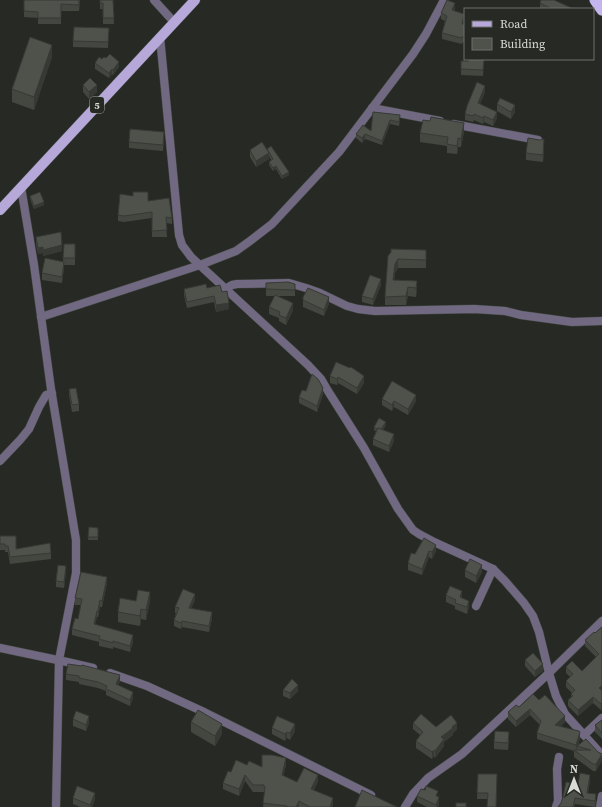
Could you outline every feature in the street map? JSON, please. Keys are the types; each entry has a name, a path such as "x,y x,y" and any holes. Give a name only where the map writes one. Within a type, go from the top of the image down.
{"highway":[{"path":"595,0 602,10"}],"main road":[{"name":"5","path":"0,210 195,0"}],"street":[{"path":"154,0 174,22"},
{"path":"41,317 200,265 236,251 272,224 339,152 413,54 426,34 444,0"},
{"path":"160,37 179,235 182,245 191,257 308,365 321,379 364,448 398,509 413,530 434,542 492,569 505,581 524,603 533,616 539,632 556,696 566,714 602,755"},
{"path":"372,108 541,141"},
{"path":"21,188 76,540 76,573 59,660 56,807"},
{"path":"225,289 237,284 284,283 306,288 347,306 364,310 391,311 474,309 505,311 521,315 572,322 602,321"},
{"path":"0,462 29,429 46,394 52,393"},
{"path":"476,606 492,569"},
{"path":"405,807 413,794 428,778 462,754 602,622"},
{"path":"0,648 97,669 147,686 211,715 381,800"},
{"path":"584,735 602,718"},
{"path":"556,807 558,801 557,770 559,758"},
{"path":"600,807 602,796"}],"building":[{"path":"24,0 79,0 79,5 61,4 61,18 38,18 38,12 24,11"},
{"path":"100,0 113,0 114,18 103,18 103,3 100,3"},
{"path":"447,0 455,3 452,10 464,14 462,24 464,24 464,36 462,38 442,33 447,16 441,13"},
{"path":"541,0 554,0 572,8 550,8 540,3"},
{"path":"74,27 109,28 108,42 73,41"},
{"path":"30,37 52,45 34,97 12,89"},
{"path":"110,54 119,62 109,73 95,63 99,57 102,59 104,57 106,58"},
{"path":"484,60 483,70 461,69 461,61"},
{"path":"90,78 97,85 89,92 83,85"},
{"path":"477,82 485,86 478,103 497,112 493,120 484,116 483,118 474,114 473,116 465,114"},
{"path":"500,98 515,105 511,112 497,104"},
{"path":"373,112 400,115 399,122 390,120 382,141 365,134 362,138 356,134 363,125 371,131"},
{"path":"431,117 464,123 461,139 458,138 457,146 447,144 448,137 420,133 423,120 430,121"},
{"path":"130,129 164,132 163,145 129,142"},
{"path":"528,138 540,140 544,139 543,155 526,153"},
{"path":"262,142 269,153 256,161 250,150"},
{"path":"271,146 289,172 282,176 276,166 273,168 269,162 273,159 267,149"},
{"path":"40,192 44,202 34,206 30,196"},
{"path":"133,192 148,192 148,201 169,198 172,218 166,217 167,230 152,231 152,212 124,216 118,215 120,194 133,196"},
{"path":"61,232 62,245 43,250 43,247 38,248 36,237"},
{"path":"64,244 75,244 75,258 63,258"},
{"path":"391,249 426,250 426,260 398,259 395,264 393,280 417,281 416,288 408,287 406,296 385,297 388,256"},
{"path":"45,258 64,262 62,277 42,273"},
{"path":"370,275 381,279 373,299 362,296"},
{"path":"288,282 295,284 295,290 266,289 266,283"},
{"path":"206,284 207,288 220,285 222,292 227,291 229,303 216,305 214,296 187,302 184,289"},
{"path":"308,288 329,297 324,310 303,300"},
{"path":"275,295 293,303 286,318 279,315 280,312 269,307"},
{"path":"336,362 350,368 351,367 364,376 357,388 338,377 337,379 330,376"},
{"path":"312,374 318,379 323,388 317,406 299,397 302,390 306,391"},
{"path":"392,381 416,395 408,409 394,401 392,405 382,399"},
{"path":"76,388 79,404 72,405 69,389"},
{"path":"379,418 386,422 381,429 377,429 374,427"},
{"path":"378,428 394,434 389,446 373,439"},
{"path":"89,527 98,528 98,537 88,537"},
{"path":"0,536 16,536 16,549 50,543 51,553 10,557 8,546 5,546 5,544 0,544"},
{"path":"424,538 436,545 432,552 429,551 422,569 408,563 411,553 415,554"},
{"path":"470,559 482,565 476,576 465,570"},
{"path":"58,565 66,566 64,582 56,581"},
{"path":"81,572 107,577 102,601 100,600 94,624 133,635 130,646 99,639 100,636 72,629 75,618 78,619 82,599 75,598"},
{"path":"450,586 462,591 460,597 469,601 467,607 455,603 456,600 446,595"},
{"path":"183,589 195,594 189,608 212,612 209,626 182,621 181,623 174,620 179,608 175,607"},
{"path":"138,590 150,592 146,610 141,609 140,616 118,612 120,598 136,601"},
{"path":"602,627 602,685 599,688 602,691 602,703 601,704 593,697 578,710 568,700 573,696 571,694 575,690 566,681 573,674 566,667 572,661 582,671 599,654 585,640"},
{"path":"533,653 543,664 535,671 525,660"},
{"path":"68,664 82,665 120,675 116,684 133,692 130,700 106,689 107,686 98,682 79,678 79,676 66,674"},
{"path":"292,679 298,685 290,693 283,690"},
{"path":"533,694 539,700 545,695 565,716 555,725 580,732 576,745 537,733 541,721 530,709 516,721 508,712 516,705 519,707"},
{"path":"198,710 222,724 215,736 191,722"},
{"path":"76,711 89,716 86,725 73,719"},
{"path":"421,714 436,727 451,715 457,723 441,737 444,739 435,751 434,750 432,752 416,741 423,732 413,723"},
{"path":"277,716 295,724 290,733 287,732 285,734 272,728"},
{"path":"602,720 602,733 595,725"},
{"path":"495,731 509,732 508,743 494,742"},
{"path":"586,739 598,752 602,754 596,764 593,764 574,750 591,750 577,746"},
{"path":"262,755 272,755 286,758 282,775 297,782 304,768 318,775 311,789 333,798 330,807 310,807 299,801 296,807 263,803 264,785 253,785 245,775 239,789 223,783 228,771 231,772 236,760 247,765 249,761 262,767"},
{"path":"580,773 590,775 587,793 596,794 595,801 575,798 573,807 558,807 563,797 566,782 578,784"},
{"path":"478,774 497,774 496,807 487,807 488,793 477,793"},
{"path":"77,786 95,793 90,805 73,798"},
{"path":"426,786 438,791 436,796 439,797 436,805 417,796 421,789 425,790"},
{"path":"362,790 397,807 355,807"},
{"path":"456,803 466,803 466,807 456,807"}]}
